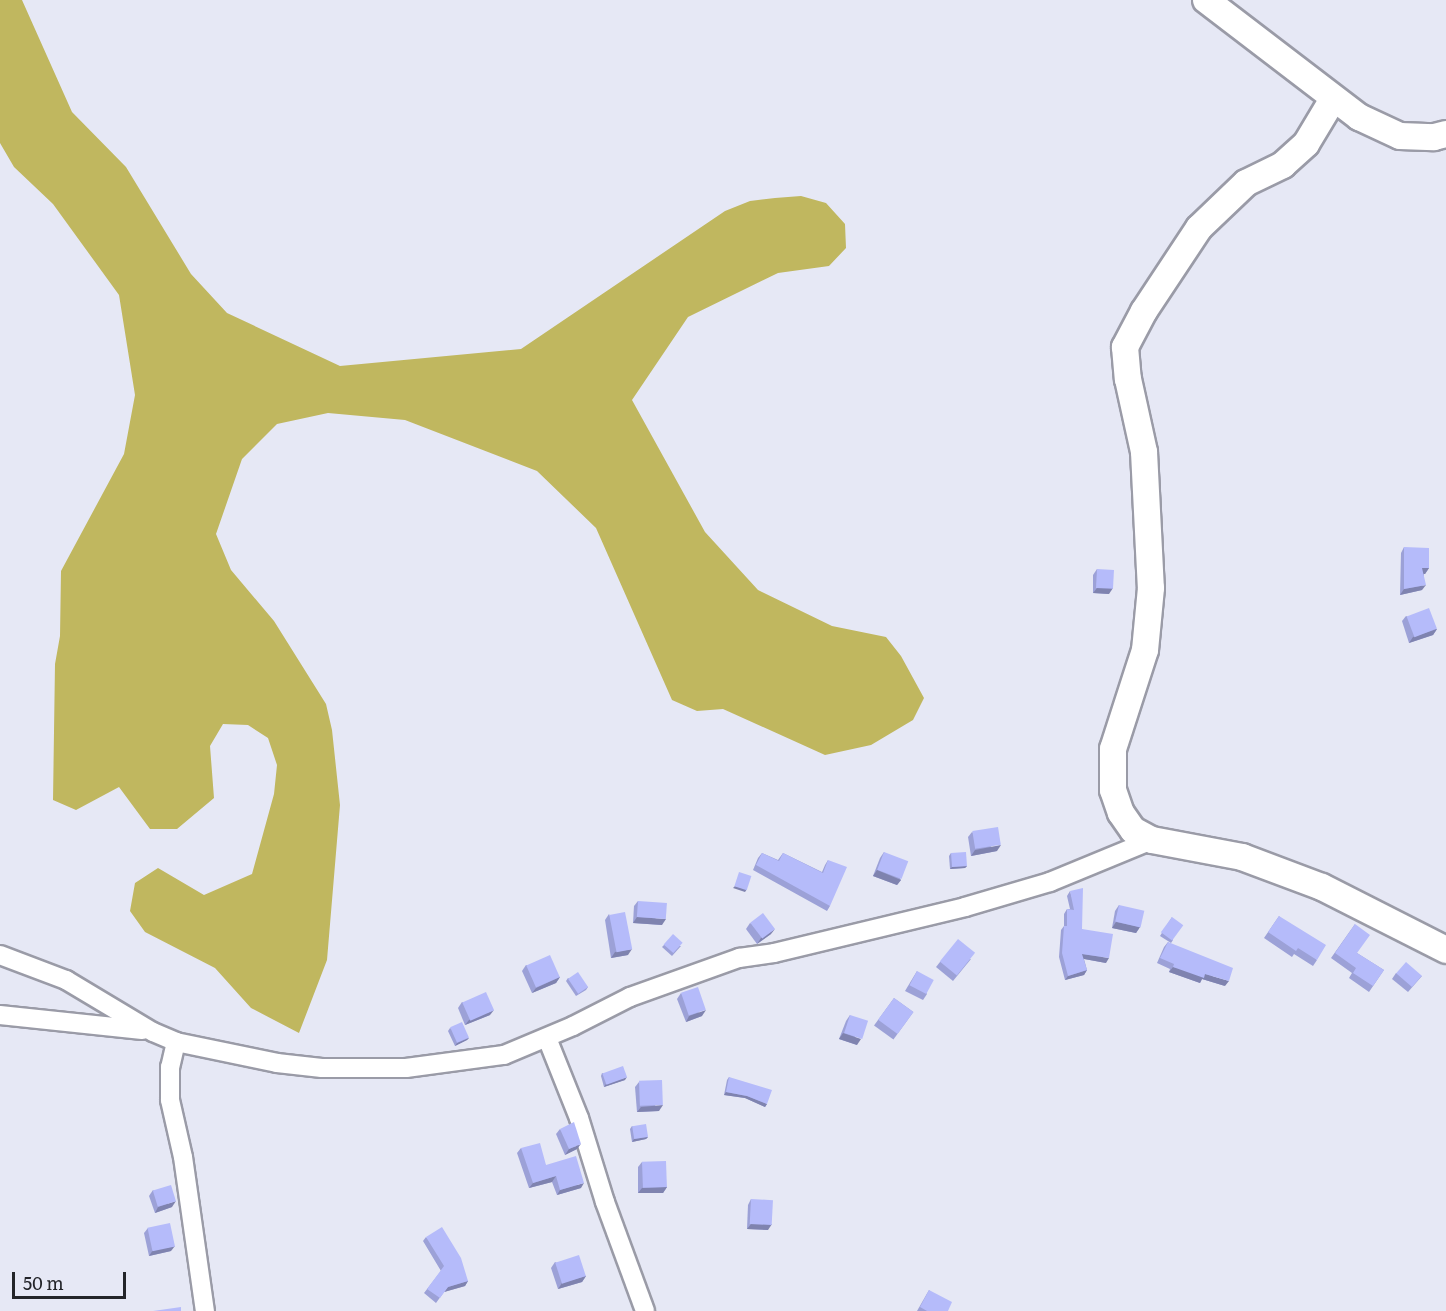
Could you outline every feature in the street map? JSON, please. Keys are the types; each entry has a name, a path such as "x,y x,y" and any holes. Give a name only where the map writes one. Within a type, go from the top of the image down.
{"street":[{"path":"1206,0 1359,117 1400,135 1434,137 1446,134"},
{"path":"1333,99 1298,151 1283,165 1246,183 1199,228 1144,311 1125,347 1128,379 1143,452 1151,588 1146,650 1113,749 1113,790 1121,813 1133,830 1152,840 1242,857 1322,887 1446,950"},
{"path":"0,955 66,980 153,1032 176,1042 277,1063 322,1068 406,1068 504,1055 547,1038 630,997 739,958 774,953 965,907 1050,882 1152,840"},
{"path":"0,1015 116,1025 153,1032"},
{"path":"547,1038 579,1118 605,1202 645,1311"},
{"path":"176,1042 170,1067 170,1100 185,1168 205,1311"}],"shaded area":[{"path":"0,0 22,0 72,112 126,167 191,274 227,313 340,366 521,349 725,211 750,201 775,198 801,196 826,203 845,224 846,248 829,266 778,273 688,317 632,400 705,532 758,590 832,626 886,637 901,656 924,698 913,720 871,745 825,755 723,709 697,711 672,700 596,528 537,471 405,420 328,413 277,424 242,459 216,534 231,570 274,621 326,704 332,730 340,805 327,960 299,1033 251,1008 215,968 145,932 130,911 135,883 158,868 204,895 252,874 274,794 277,765 268,738 248,725 223,724 210,746 214,798 177,829 150,829 119,787 76,810 53,800 55,664 60,636 61,571 124,454 135,395 119,295 53,204 14,167 0,143"}],"building":[{"path":"1404,547 1429,548 1429,568 1422,568 1426,585 1404,589"},
{"path":"1097,569 1114,570 1113,589 1096,588"},
{"path":"1429,608 1437,629 1414,637 1407,617"},
{"path":"998,827 1001,845 975,849 972,831"},
{"path":"884,852 908,861 901,879 877,870"},
{"path":"966,852 967,866 952,867 951,853"},
{"path":"762,853 779,861 783,853 823,873 828,860 847,867 830,906 756,865"},
{"path":"739,872 751,876 747,890 734,886"},
{"path":"1083,888 1082,929 1113,934 1109,958 1082,954 1087,970 1068,976 1062,953 1064,926 1067,926 1067,909 1074,910 1070,891"},
{"path":"638,901 667,903 666,919 637,917"},
{"path":"1119,905 1144,911 1141,927 1115,922"},
{"path":"625,912 632,949 617,952 609,915"},
{"path":"763,913 775,929 762,939 750,923"},
{"path":"1279,916 1326,945 1317,960 1298,948 1296,951 1268,932"},
{"path":"1172,917 1183,925 1172,941 1161,932"},
{"path":"1355,924 1370,935 1357,953 1384,970 1373,986 1353,973 1356,968 1335,953"},
{"path":"673,934 683,943 673,953 664,944"},
{"path":"958,939 975,953 957,975 940,962"},
{"path":"1168,942 1233,968 1229,981 1205,974 1204,978 1173,967 1174,964 1160,958"},
{"path":"550,955 560,977 536,988 526,966"},
{"path":"1406,962 1422,976 1412,987 1396,973"},
{"path":"917,971 934,980 926,994 909,985"},
{"path":"578,972 588,987 578,994 568,979"},
{"path":"698,987 706,1010 689,1016 681,993"},
{"path":"486,992 494,1010 470,1021 462,1003"},
{"path":"894,998 913,1012 898,1034 878,1020"},
{"path":"850,1015 868,1021 862,1039 844,1033"},
{"path":"462,1022 469,1038 457,1043 450,1027"},
{"path":"623,1066 627,1077 606,1085 602,1074"},
{"path":"729,1077 772,1090 767,1104 747,1096 726,1092"},
{"path":"662,1080 663,1105 640,1106 639,1081"},
{"path":"574,1122 581,1144 569,1149 560,1129"},
{"path":"646,1124 648,1137 634,1139 632,1126"},
{"path":"540,1143 546,1165 576,1156 584,1183 560,1190 556,1176 533,1183 521,1148"},
{"path":"666,1161 667,1187 643,1188 642,1162"},
{"path":"171,1185 176,1201 158,1207 153,1191"},
{"path":"751,1199 773,1200 772,1225 750,1224"},
{"path":"170,1223 175,1246 152,1251 148,1228"},
{"path":"442,1227 461,1258 468,1281 448,1287 440,1298 427,1289 444,1266 426,1237"},
{"path":"579,1255 586,1276 562,1284 555,1263"},
{"path":"929,1290 952,1302 948,1311 927,1311 920,1307"},
{"path":"181,1307 181,1311 153,1311"}]}
